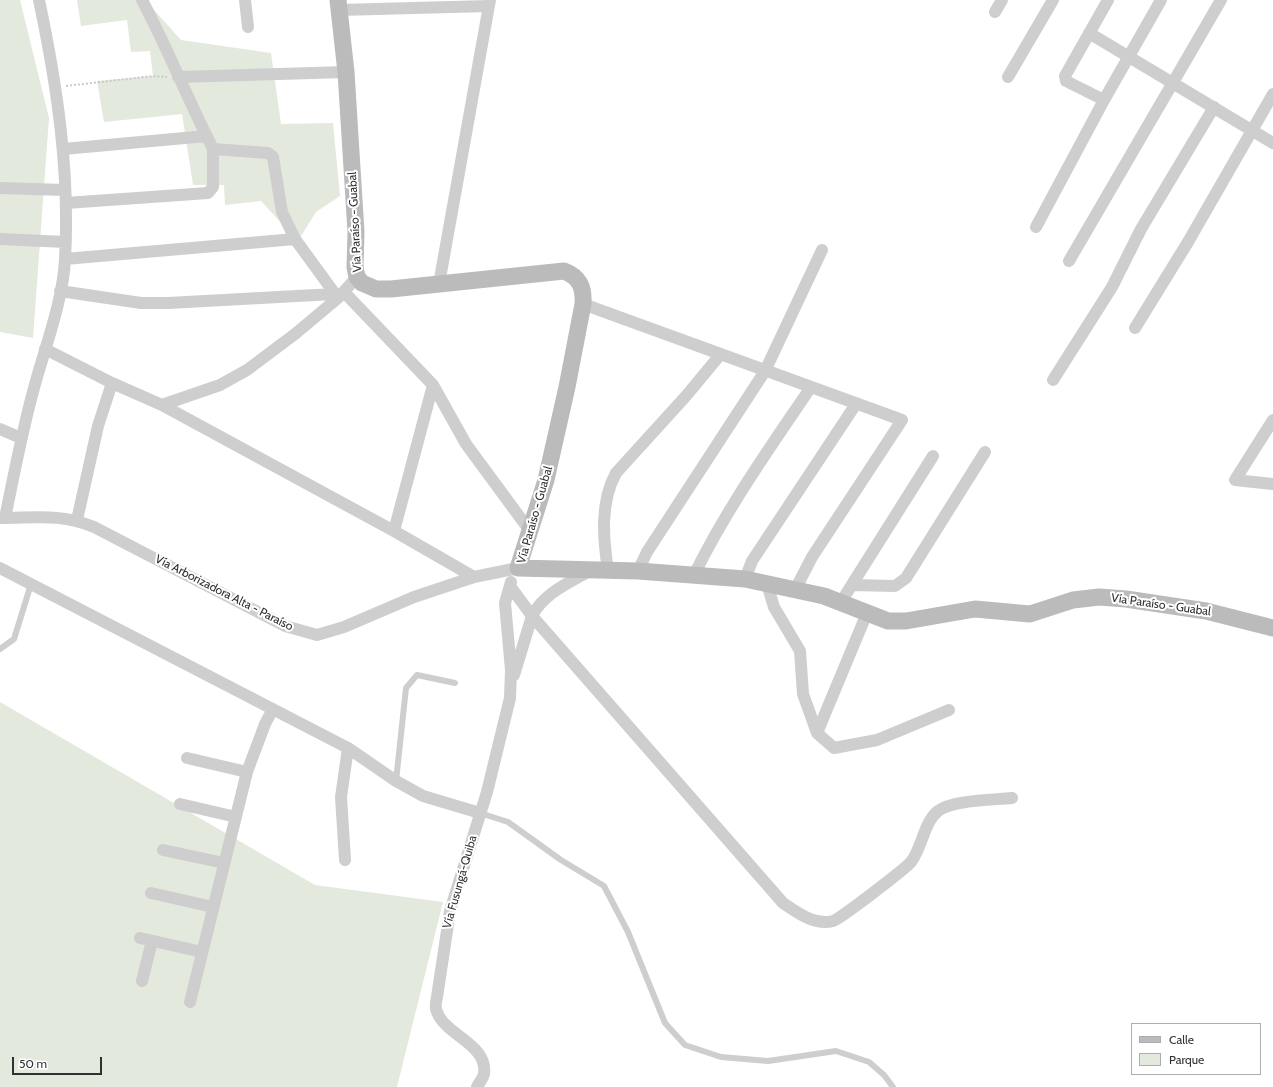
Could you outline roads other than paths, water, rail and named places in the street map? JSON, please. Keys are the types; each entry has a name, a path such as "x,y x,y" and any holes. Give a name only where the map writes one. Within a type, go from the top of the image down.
{"street":[{"path":"3,518 21,438 60,291 65,259 66,203 63,149 55,88 39,0"},
{"path":"66,203 208,193 212,187 213,149 178,77 163,39 142,0"},
{"path":"245,0 248,27"},
{"path":"995,12 1002,0"},
{"path":"1008,77 1054,0"},
{"path":"1104,100 1066,80 1065,76 1108,0"},
{"path":"1036,227 1104,100 1161,0"},
{"path":"1069,261 1222,0"},
{"path":"338,5 490,3 439,284"},
{"name":"Vía Paraíso - Guabal","path":"338,5 346,72 356,232 355,267 357,277 362,283 376,289 391,289 564,271 573,274 580,282 583,294 582,304 567,386 546,480 518,568 638,571 745,580 824,596 888,621 906,621 975,609 1030,614 1073,600 1099,597 1126,599 1206,611 1273,628"},
{"path":"1089,33 1273,143"},
{"path":"178,77 346,72"},
{"path":"1135,328 1188,242 1273,94"},
{"path":"1053,380 1112,287 1141,228 1214,107"},
{"path":"63,149 206,136"},
{"path":"213,149 268,153 273,157 280,206 295,239 339,295 433,385 466,444 530,531"},
{"path":"0,188 65,190"},
{"path":"0,239 65,242"},
{"path":"65,259 295,239"},
{"path":"638,571 647,552 765,371 822,250"},
{"path":"162,405 233,379 295,334 357,277"},
{"path":"60,291 141,303 339,295"},
{"path":"582,304 902,420 812,557 795,590"},
{"path":"45,349 112,383 162,405 394,531 474,577"},
{"path":"608,570 604,542 604,516 610,483 616,473 686,396 720,354"},
{"path":"76,520 98,426 112,383"},
{"path":"394,531 433,385"},
{"path":"694,576 711,540 748,479 811,388"},
{"path":"745,580 752,561 856,404"},
{"path":"1273,420 1235,480 1273,484"},
{"path":"0,429 21,438"},
{"path":"852,585 895,586 906,578 985,452"},
{"path":"841,602 933,456"},
{"name":"Vía Arborizadora Alta - Paraíso","path":"3,518 62,517 76,520 94,527 285,626 317,635 344,627 414,597 474,577 518,568"},
{"path":"0,568 348,748 396,781 423,796 480,813"},
{"path":"512,684 505,603 510,586 518,568"},
{"path":"512,684 532,616 545,597 592,570"},
{"path":"767,584 774,608 800,651 803,694 817,733 834,748 877,740 949,710"},
{"path":"510,586 532,616 783,903 803,916 818,921 834,920 895,876 911,863 932,818 937,812 948,806 1012,798"},
{"path":"817,733 867,613"},
{"name":"Vía Fusungá-Quiba","path":"477,1087 484,1074 481,1058 474,1048 445,1026 436,1011 442,956 450,911 480,813 510,698 512,684"},
{"path":"190,1002 247,772 265,724 273,709"},
{"path":"345,860 341,797 348,748"},
{"path":"187,758 247,772"},
{"path":"180,804 236,817"},
{"path":"163,850 224,863"},
{"path":"151,893 213,907"},
{"path":"140,938 202,952"},
{"path":"142,981 152,941"}],"lane":[{"path":"0,649 10,644 14,639 31,584"},
{"path":"396,781 406,688 417,675 455,683"},
{"path":"480,813 508,822 561,860 604,886 628,932 665,1023 685,1045 721,1057 768,1061 836,1051 869,1062 884,1075 893,1087"}]}
